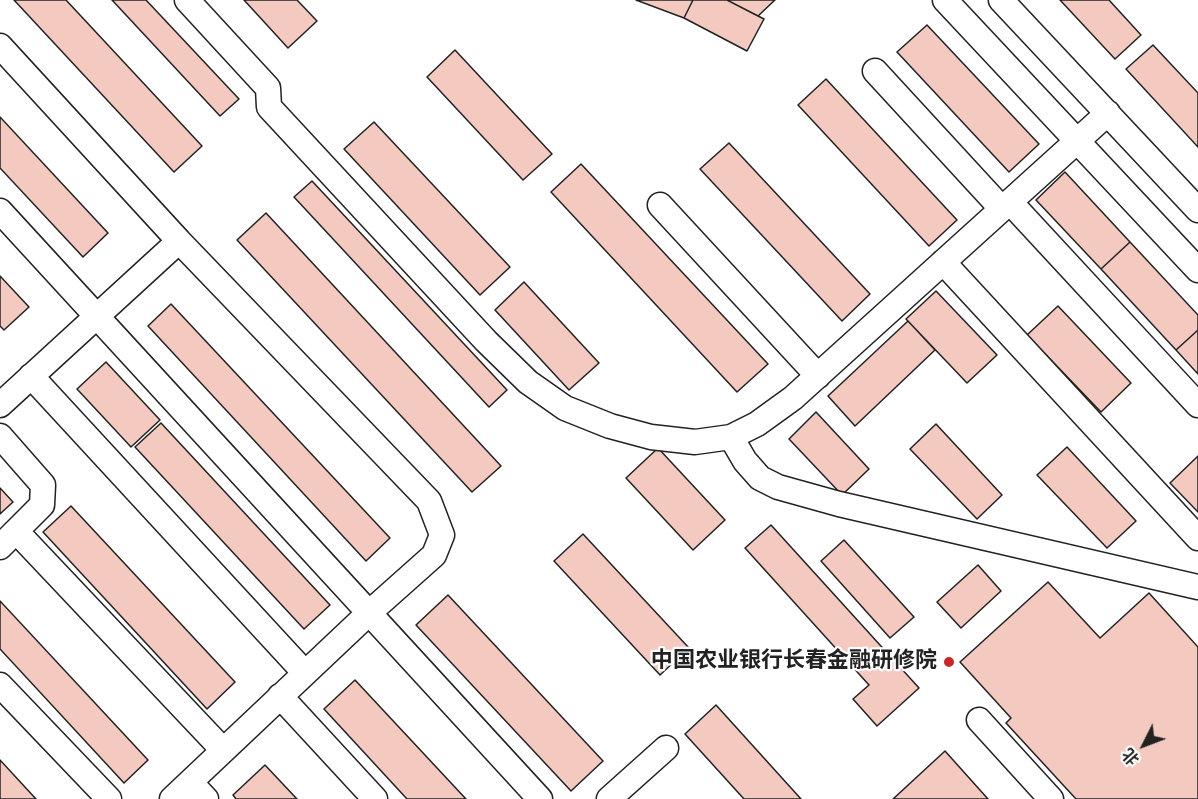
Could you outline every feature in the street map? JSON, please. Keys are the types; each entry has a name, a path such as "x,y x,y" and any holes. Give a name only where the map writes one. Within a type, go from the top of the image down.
{"street":[{"path":"187,0 268,88 269,107 486,341 528,382 565,408 610,426 651,437 695,442 731,437 757,424 793,398 818,376 1108,113"},
{"path":"945,0 1198,270"},
{"path":"1001,0 1198,210"},
{"path":"0,46 179,241 429,501 442,535 434,555 223,750 198,790 172,799"},
{"path":"875,71 1198,405"},
{"path":"660,205 818,376"},
{"path":"0,211 540,799"},
{"path":"4,392 31,376 179,241"},
{"path":"944,262 1198,538"},
{"path":"31,376 305,673"},
{"path":"0,436 43,485 42,505 8,539 223,750"},
{"path":"731,437 745,461 760,478 778,487 839,504 1198,587"},
{"path":"0,685 109,799"},
{"path":"280,696 375,799"},
{"path":"979,720 1051,799"},
{"path":"609,799 666,748"}],"building":[{"path":"14,0 66,0 202,146 174,172"},
{"path":"112,0 146,0 239,99 220,116"},
{"path":"244,0 297,0 317,21 288,48"},
{"path":"636,0 693,0 684,18"},
{"path":"693,0 727,0 764,19 747,51 684,18"},
{"path":"727,0 775,0 758,16"},
{"path":"1060,0 1109,0 1141,35 1115,59"},
{"path":"927,25 1039,144 1009,172 897,52"},
{"path":"1153,45 1198,93 1198,147 1126,69"},
{"path":"455,50 552,154 523,180 427,77"},
{"path":"826,79 957,220 929,246 798,105"},
{"path":"0,117 108,233 83,257 0,168"},
{"path":"374,122 510,267 480,295 344,149"},
{"path":"729,143 870,294 842,321 700,169"},
{"path":"581,164 768,364 737,392 551,192"},
{"path":"1065,172 1130,242 1101,269 1036,200"},
{"path":"312,181 507,390 489,407 294,197"},
{"path":"266,213 501,466 472,492 237,240"},
{"path":"1130,242 1198,315 1198,330 1176,350 1101,269"},
{"path":"0,276 29,307 4,330 0,326"},
{"path":"524,282 599,363 569,390 495,310"},
{"path":"936,291 997,355 967,383 906,319"},
{"path":"171,304 390,538 366,561 148,326"},
{"path":"1058,306 1131,383 1101,412 1027,335"},
{"path":"908,321 935,350 855,426 828,396"},
{"path":"1198,330 1198,374 1176,350"},
{"path":"106,362 160,420 131,447 77,389"},
{"path":"816,412 869,469 842,495 789,439"},
{"path":"161,423 330,605 304,629 135,447"},
{"path":"936,424 1002,495 977,519 910,449"},
{"path":"1067,447 1136,521 1107,548 1037,475"},
{"path":"658,448 725,520 693,550 626,478"},
{"path":"1198,456 1198,512 1170,483"},
{"path":"0,488 13,502 0,514"},
{"path":"71,506 235,682 207,709 43,532"},
{"path":"771,525 919,688 877,726 853,699 869,685 745,548"},
{"path":"583,534 689,648 660,675 554,561"},
{"path":"844,540 914,617 890,638 821,561"},
{"path":"978,565 1001,591 961,628 937,602"},
{"path":"1048,582 1100,638 1149,593 1198,647 1198,799 1076,799 1006,723 1011,718 960,662"},
{"path":"448,595 603,761 571,791 416,625"},
{"path":"0,601 148,760 124,783 0,649"},
{"path":"355,680 466,799 407,799 324,709"},
{"path":"716,705 801,799 744,799 685,734"},
{"path":"945,751 988,799 893,799"},
{"path":"0,760 36,799 0,799"},
{"path":"265,765 297,799 236,799 233,795"}],"place":[{"name":"中国农业银行长春金融研修院","path":"949,662"}]}
